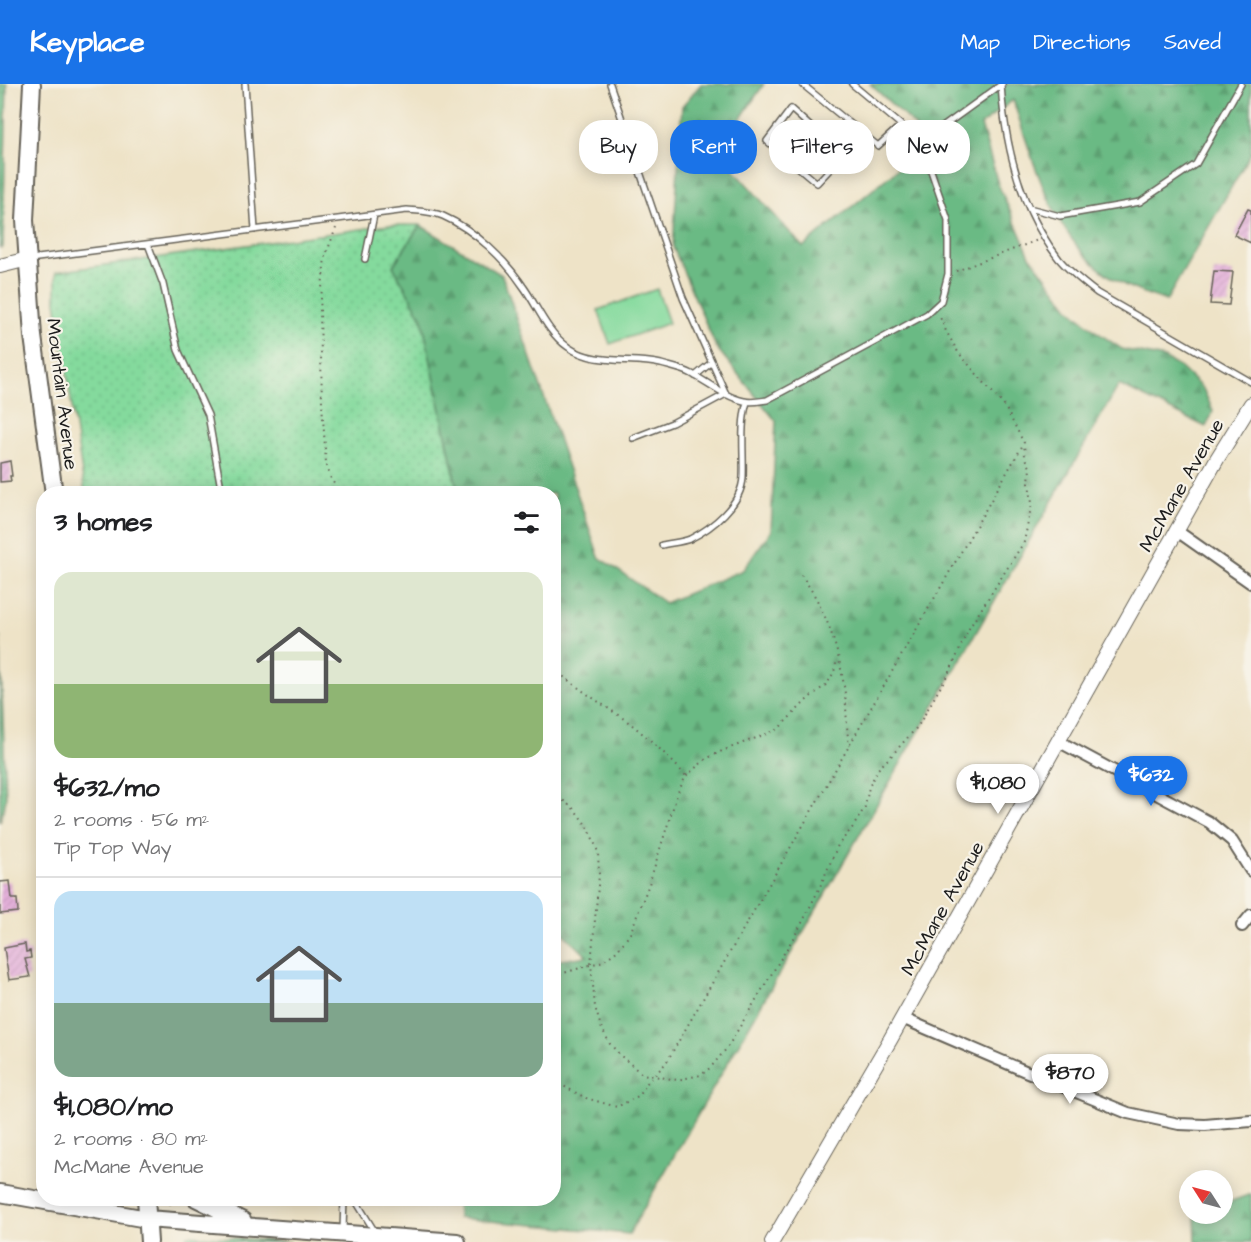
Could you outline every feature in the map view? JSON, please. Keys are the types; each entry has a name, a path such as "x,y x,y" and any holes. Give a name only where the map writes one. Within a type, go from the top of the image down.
{"main road":[{"name":"Mountain Avenue","path":"32,84 25,220 33,336 53,486"},
{"path":"0,1193 36,1199"},
{"path":"74,1206 147,1219 343,1233 377,1239 457,1242"},
{"path":"146,1206 149,1242"},
{"path":"212,1206 252,1226"}],"street":[{"path":"0,266 28,259"},
{"name":"McMane Avenue","path":"772,1242 1251,404"},
{"path":"1177,531 1251,583"},
{"path":"1058,741 1209,822 1232,841 1251,871"},
{"path":"1242,926 1251,915"},
{"path":"902,1018 1128,1113 1179,1124 1231,1124 1251,1121"}],"lane":[{"path":"245,84 255,230"},
{"path":"610,84 683,297 726,394"},
{"path":"802,84 846,120"},
{"path":"852,84 895,120"},
{"path":"952,120 1002,84 1008,138 1014,166 1029,208 1044,238 1060,260 1097,293 1251,382"},
{"path":"1029,208 1060,216 1140,202 1196,164 1241,84"},
{"path":"791,109 842,156 817,183 767,141 791,109"},
{"path":"874,144 878,147 886,139"},
{"path":"28,259 407,210 425,211 442,215 458,224 488,248 513,273 557,338 569,348 599,358 659,364 695,376 726,394 747,402 767,400 927,314 941,301 948,274 948,220 932,174"},
{"path":"365,259 374,214"},
{"path":"148,244 163,284 178,350 208,415 221,486"},
{"path":"695,376 712,362"},
{"path":"633,438 672,423 726,394"},
{"path":"662,545 688,539 718,519 734,503 743,480 743,415 747,402"},
{"path":"343,1233 344,1206"},
{"path":"358,1206 377,1239"}],"path":[{"path":"336,486 326,463 320,309 325,257 339,219"},
{"path":"948,274 1044,238"},
{"path":"561,799 575,810 589,830 598,852 599,875 591,963 595,1007 601,1027 610,1044 642,1074 677,1080 701,1075 727,1048 801,925 838,845 853,827 865,807 869,788 878,769 918,726 936,696 968,630 1024,542 1032,503 1029,484 1030,467 1025,456 1024,443 1005,407 958,351 945,331 936,307"},
{"path":"561,1085 586,1098 617,1107 640,1095 666,1063 1024,443"},
{"path":"801,575 825,613 832,635 844,685 845,724 849,746"},
{"path":"561,974 603,961 617,951 630,934 653,873 678,792 686,776 706,759 777,730 809,698 827,684 834,672 837,660"},
{"path":"561,675 579,690 627,722 664,753 686,776"}],"green space":[{"path":"0,84 7,84 3,247 0,248"},
{"path":"701,84 764,84 740,120 681,120 682,106"},
{"path":"870,84 1251,84 1251,153 1166,301 1119,282 1097,266 1078,247 1050,202 1039,177 1013,100 981,125 998,184 1030,256 1069,308 1094,330 1122,349 1164,358 1181,368 1203,389 1213,411 1206,427 1119,385 629,1234 458,1218 457,1206 561,1206 561,960 587,956 561,932 561,486 457,486 422,318 393,266 420,225 502,275 599,557 665,603 743,570 771,531 776,421 716,347 673,247 678,174 738,174 803,247 891,174 970,174 970,120 909,120"},
{"path":"389,225 420,225 393,266 422,318 457,486 84,486 56,301 56,272"},
{"path":"657,289 669,323 610,344 598,310"},
{"path":"0,636 6,800 0,822"},
{"path":"1251,1194 1251,1242 1196,1242 1195,1224 1233,1224 1233,1200"},
{"path":"188,1235 291,1242 184,1242"}],"building":[{"path":"1248,209 1251,210 1251,243 1234,235"},
{"path":"1214,271 1233,272 1229,305 1210,304"},
{"path":"10,461 11,481 0,482 0,463"},
{"path":"10,881 12,899 17,899 18,912 0,914 0,882"},
{"path":"25,944 26,952 30,951 31,958 25,959 30,977 9,980 4,948"}]}
